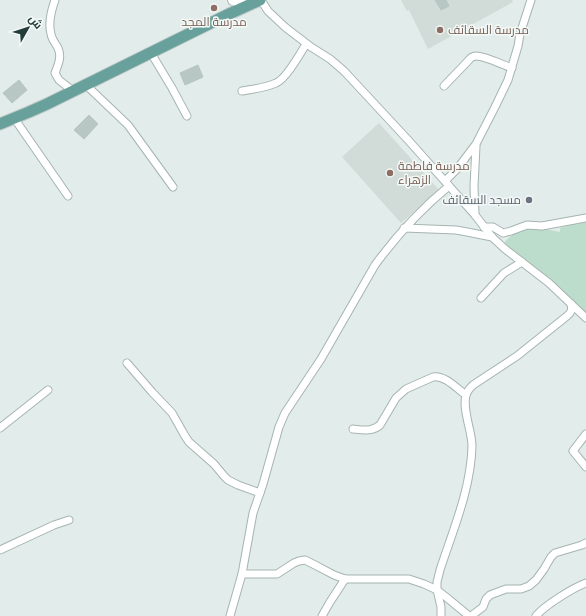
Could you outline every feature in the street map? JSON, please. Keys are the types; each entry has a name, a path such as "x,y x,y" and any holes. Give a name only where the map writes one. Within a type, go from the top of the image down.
{"main road":[{"path":"0,124 35,110 73,90 257,1"}],"street":[{"path":"55,0 50,17 51,37 58,48 60,56 55,73 60,80 73,90"},
{"path":"233,0 257,1 306,44 330,59 344,71 394,124 475,215 492,237 549,283 586,318"},
{"path":"230,616 242,574 253,514 285,413 321,359 385,250 404,228 447,184 476,144 508,80 531,0"},
{"path":"242,91 277,83 285,75 306,44"},
{"path":"151,53 187,116"},
{"path":"444,86 471,58 476,56 483,57 512,68"},
{"path":"86,85 128,125 173,187"},
{"path":"14,118 68,196"},
{"path":"475,215 476,144"},
{"path":"484,227 493,227 503,233 527,225 542,226 586,218"},
{"path":"404,228 445,229 492,237"},
{"path":"480,298 504,273 522,262"},
{"path":"441,616 441,607 437,590 440,570 465,494 471,463 472,444 466,406 466,395 468,390 473,385 517,356 571,313 571,304"},
{"path":"127,363 172,413 184,436 189,442 214,464 228,480 260,493"},
{"path":"353,429 370,430 376,428 380,425 396,398 406,389 433,377 438,376 443,378 466,395"},
{"path":"0,428 48,390"},
{"path":"586,434 573,451 586,467"},
{"path":"0,550 54,525 69,520"},
{"path":"242,574 278,574 294,563 305,560 345,579 409,579 437,590 470,616 483,607 490,595 506,589 521,589 529,586 536,580 555,553 582,545 586,542"},
{"path":"322,616 345,579"},
{"path":"536,616 558,598 586,583"}],"shaded area":[{"name":"مدرسة السقائف","path":"401,0 512,0 513,2 428,49 409,10 407,11"},
{"name":"مدرسة فاطمة الزهراء","path":"379,123 439,190 401,223 342,157"}],"green space":[{"path":"586,221 586,314 548,277 512,251 505,242 516,232 523,229 534,228 560,232 560,228"}],"building":[{"path":"435,0 446,0 449,6 441,10"},
{"path":"198,65 203,77 185,85 180,73"},
{"path":"19,80 27,90 12,103 3,93"},
{"path":"89,115 98,124 84,139 74,130"}],"place":[{"name":"مدرسة المجد","path":"214,8"},
{"name":"مدرسة السقائف","path":"440,30"},
{"name":"مدرسة فاطمة الزهراء","path":"390,173"},
{"name":"مسجد السقائف","path":"529,200"}]}
